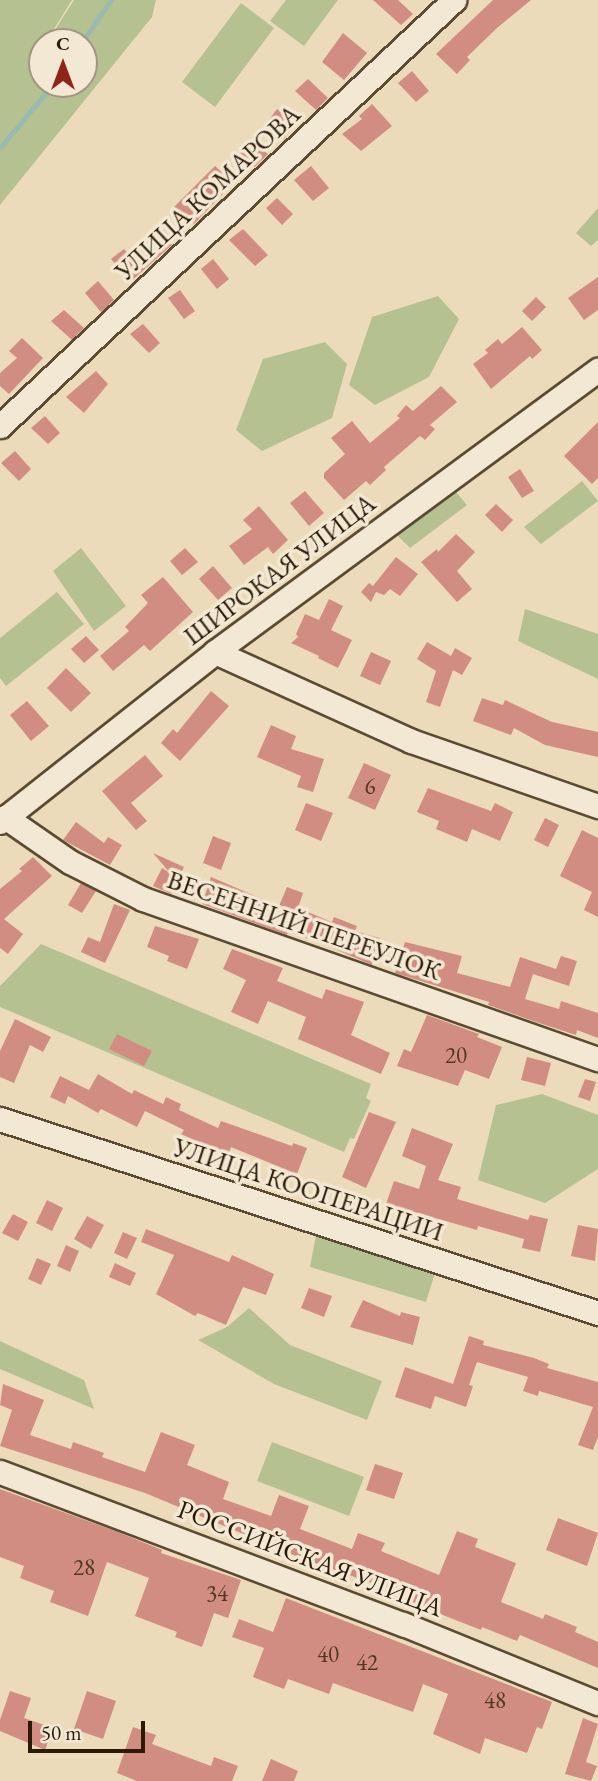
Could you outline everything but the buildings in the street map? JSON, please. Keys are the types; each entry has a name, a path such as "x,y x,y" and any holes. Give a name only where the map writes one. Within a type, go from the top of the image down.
{"street":[{"name":"УЛИЦА КОМАРОВА","path":"0,426 454,0"},
{"name":"ШИРОКАЯ УЛИЦА","path":"2,820 215,652 598,370"},
{"path":"215,652 411,741 598,806"},
{"name":"ВЕСЕННИЙ ПЕРЕУЛОК","path":"2,820 70,862 143,899 598,1059"},
{"name":"УЛИЦА КООПЕРАЦИИ","path":"0,1119 598,1313"},
{"name":"РОССИЙСКАЯ УЛИЦА","path":"0,1472 403,1624 598,1703"}],"green space":[{"path":"0,0 72,0 55,28 28,28 28,98 87,98 0,205"},
{"path":"74,0 156,0 152,17 98,84 98,28 56,28"},
{"path":"286,0 338,0 304,46 270,21"},
{"path":"241,3 274,28 215,107 182,82"},
{"path":"598,208 598,240 591,246 576,233"},
{"path":"438,296 459,319 429,377 375,405 349,385 372,317"},
{"path":"325,342 347,364 332,418 262,451 236,430 263,359"},
{"path":"582,481 598,501 541,544 524,527"},
{"path":"451,486 467,505 410,548 394,532"},
{"path":"81,548 126,606 94,631 53,571"},
{"path":"57,592 84,624 6,686 0,678 0,638"},
{"path":"525,609 598,634 598,679 518,641"},
{"path":"41,944 371,1084 366,1098 371,1101 354,1139 350,1138 344,1152 0,1007 0,986"},
{"path":"542,1094 598,1115 598,1169 545,1203 478,1180 496,1105"},
{"path":"316,1235 435,1273 426,1302 310,1267"},
{"path":"249,1308 290,1345 382,1381 367,1420 274,1384 198,1340 227,1327"},
{"path":"0,1341 84,1380 94,1409 0,1369"},
{"path":"272,1442 364,1477 349,1516 257,1481"}],"waterway":[{"path":"92,28 111,0"},
{"path":"0,148 41,98"}]}
